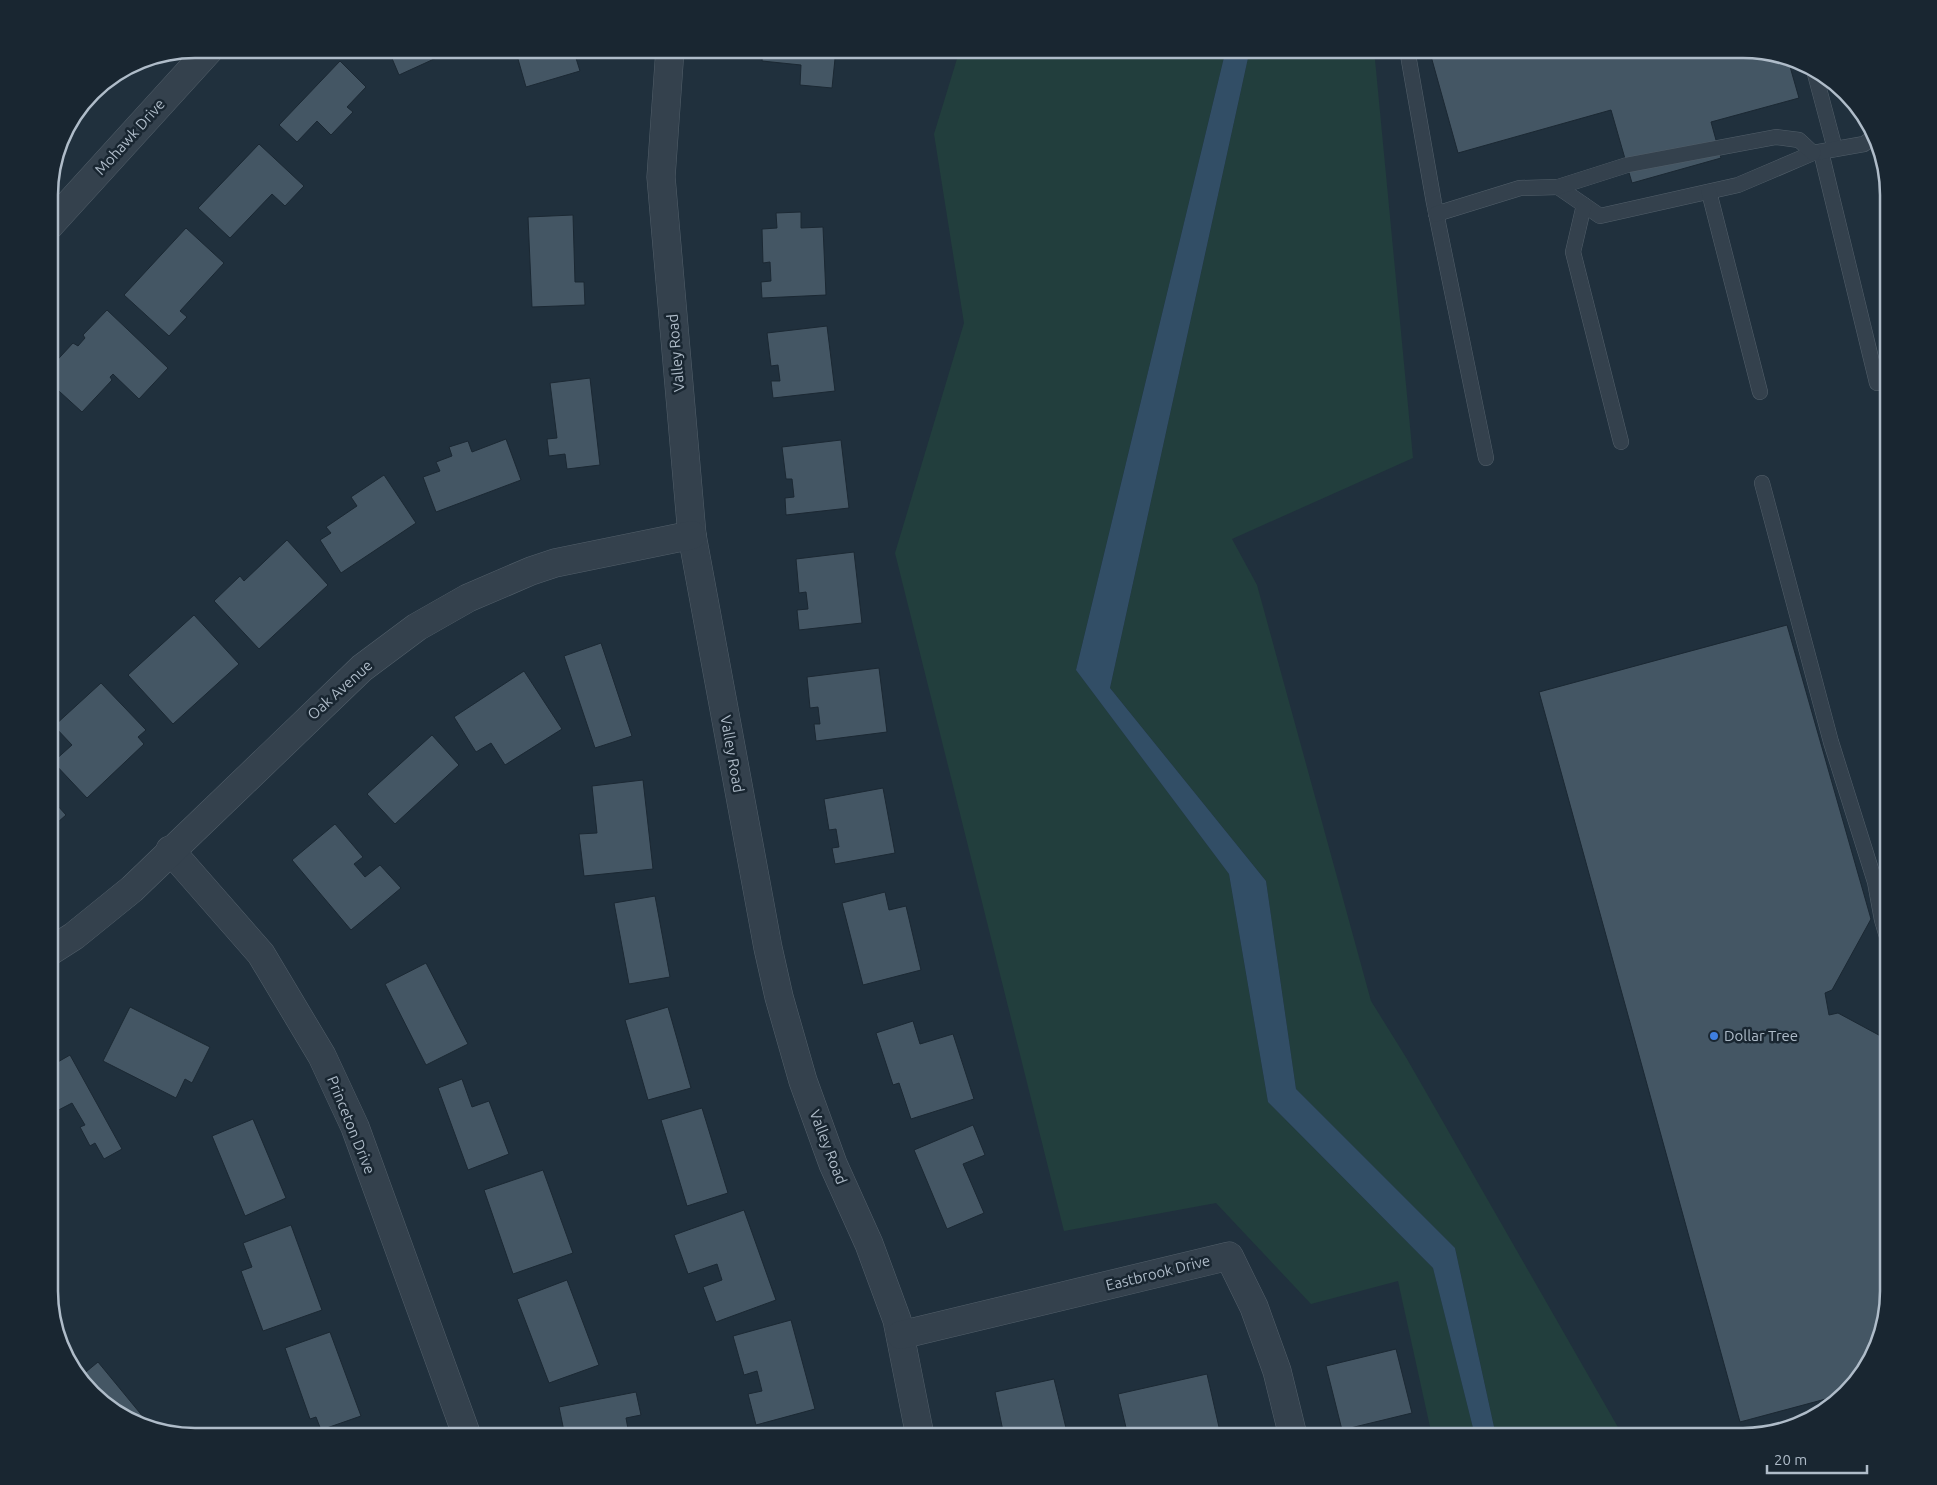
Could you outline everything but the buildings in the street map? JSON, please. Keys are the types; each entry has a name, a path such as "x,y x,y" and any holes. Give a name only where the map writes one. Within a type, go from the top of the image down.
{"street":[{"name":"Mohawk Drive","path":"58,216 202,58"},
{"name":"Valley Road","path":"669,58 661,177 692,535 766,938 779,996 803,1081 833,1164 869,1244 897,1320 918,1428"},
{"name":"Oak Avenue","path":"58,946 74,936 132,888 362,668 417,627 468,598 531,571 555,563 692,535"},
{"name":"Princeton Drive","path":"170,850 261,954 322,1056 354,1127 464,1428"},
{"name":"Eastbrook Drive","path":"901,1335 1229,1256 1254,1307 1274,1362 1291,1428"}],"lane":[{"path":"1409,58 1436,214 1486,458"},
{"path":"1815,79 1823,151 1877,383"},
{"path":"1436,214 1520,188 1558,187 1626,165 1776,137 1799,140 1823,151"},
{"path":"1558,187 1600,216 1738,185 1823,151 1869,143"},
{"path":"1709,192 1760,392"},
{"path":"1584,204 1573,252 1621,442"},
{"path":"1762,483 1831,742 1880,883"}],"green space":[{"path":"957,58 1224,58 1076,670 1229,874 1268,1102 1433,1268 1473,1428 1430,1428 1398,1281 1311,1304 1216,1203 1064,1231 895,553 964,323 934,134"},
{"path":"1248,58 1375,58 1413,458 1232,539 1257,585 1371,1001 1407,1059 1618,1428 1494,1428 1455,1248 1296,1089 1266,881 1110,688"}],"water":[{"path":"1224,58 1248,58 1110,688 1266,881 1296,1089 1455,1248 1494,1428 1473,1428 1433,1268 1268,1102 1229,874 1076,670"}],"place":[{"name":"Dollar Tree","path":"1714,1036"}]}
